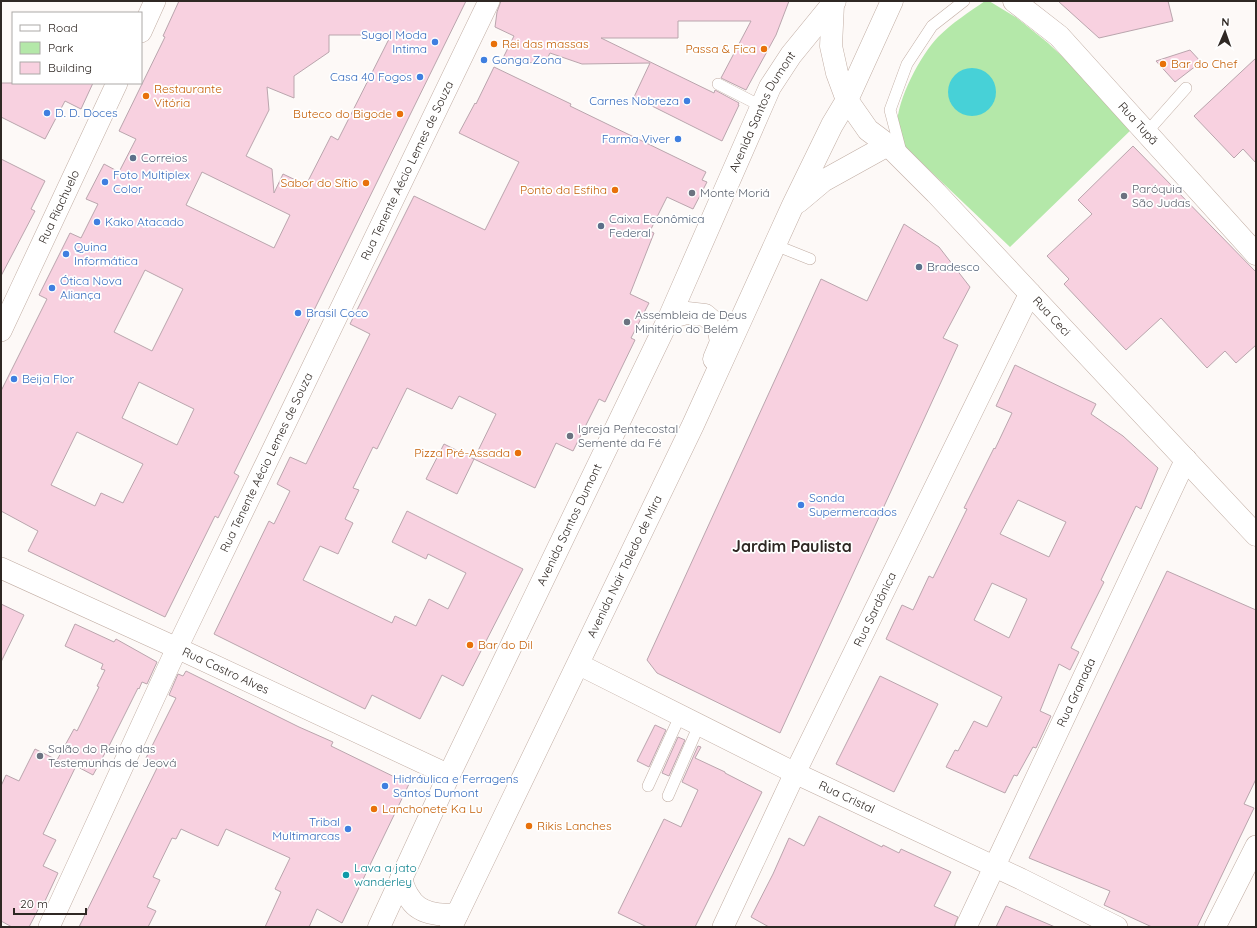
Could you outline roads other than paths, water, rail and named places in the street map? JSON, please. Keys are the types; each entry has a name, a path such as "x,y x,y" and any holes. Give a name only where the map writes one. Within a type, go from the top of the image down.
{"main road":[{"path":"793,205 832,125 847,100 892,1"},
{"name":"Rua Tupã","path":"1014,1 1059,36 1256,254"},
{"name":"Rua Ceci","path":"834,2 831,46 837,73 847,100 868,130 888,145 936,193 1256,535"},
{"name":"Avenida Santos Dumont","path":"379,927 449,775 669,318 770,87 791,55 834,2"},
{"path":"793,205 823,181 888,145"},
{"name":"Avenida Nair Toledo de Mira","path":"454,921 693,425 793,205"},
{"path":"669,318 687,313 705,315 718,326 721,342 702,388 693,425"},
{"path":"401,879 409,898 421,910 444,916 454,921"}],"street":[{"path":"142,30 155,1"},
{"name":"Rua Tenente Aécio Lemes de Souza","path":"49,927 177,648 489,1"},
{"name":"Rua Riachuelo","path":"1,331 117,84"},
{"name":"Rua Sardônica","path":"723,927 795,773 1030,293"},
{"name":"Rua Granada","path":"966,927 1186,459"},
{"name":"Rua Castro Alves","path":"1,568 449,775"},
{"name":"Rua Cristal","path":"578,664 795,773 1117,927"},
{"path":"1215,927 1256,846"}],"lane":[{"path":"936,193 901,152 890,110 907,64 932,26 964,1"},
{"path":"718,84 761,106"},
{"path":"1147,132 1186,88"},
{"path":"775,244 810,259"},
{"path":"648,786 680,716"},
{"path":"668,796 699,725"}],"water":[{"path":"967,68 977,68 986,72 992,78 996,87 996,97 992,106 986,112 977,116 967,116 958,112 952,106 948,97 948,87 952,78 958,72"}],"place":[{"name":"Sugol Moda Intima","path":"435,42"},
{"name":"Rei das massas","path":"494,44"},
{"name":"Passa & Fica","path":"764,49"},
{"name":"Gonga Zona","path":"484,60"},
{"name":"Bar do Chef","path":"1163,64"},
{"name":"Casa 40 Fogos","path":"420,77"},
{"name":"Restaurante Vitória","path":"146,96"},
{"name":"Carnes Nobreza","path":"687,101"},
{"name":"D. D. Doces","path":"47,113"},
{"name":"Buteco do Bigode","path":"400,114"},
{"name":"Farma Viver","path":"678,139"},
{"name":"Correios","path":"133,158"},
{"name":"Foto Multiplex Color","path":"105,182"},
{"name":"Sabor do Sítio","path":"366,183"},
{"name":"Ponto da Esfiha","path":"615,190"},
{"name":"Monte Moriá","path":"692,193"},
{"name":"Paróquia São Judas","path":"1124,196"},
{"name":"Kako Atacado","path":"97,222"},
{"name":"Caixa Econômica Federal","path":"601,226"},
{"name":"Quina Informática","path":"66,254"},
{"name":"Bradesco","path":"919,267"},
{"name":"Ótica Nova Aliança","path":"52,288"},
{"name":"Brasil Coco","path":"298,313"},
{"name":"Assembleia de Deus Minitério do Belém","path":"627,322"},
{"name":"Beija Flor","path":"14,379"},
{"name":"Igreja Pentecostal Semente da Fé","path":"570,436"},
{"name":"Pizza Pré-Assada","path":"518,453"},
{"name":"Sonda Supermercados","path":"801,505"},
{"name":"Bar do Dil","path":"470,645"},
{"name":"Salão do Reino das Testemunhas de Jeová","path":"40,756"},
{"name":"Hidráulica e Ferragens Santos Dumont","path":"385,786"},
{"name":"Lanchonete Ka Lu","path":"374,809"},
{"name":"Rikis Lanches","path":"529,826"},
{"name":"Tribal Multimarcas","path":"348,829"},
{"name":"Lava a jato wanderley","path":"346,875"}],"district":[{"name":"Jardim Paulista","path":"792,546"}]}
